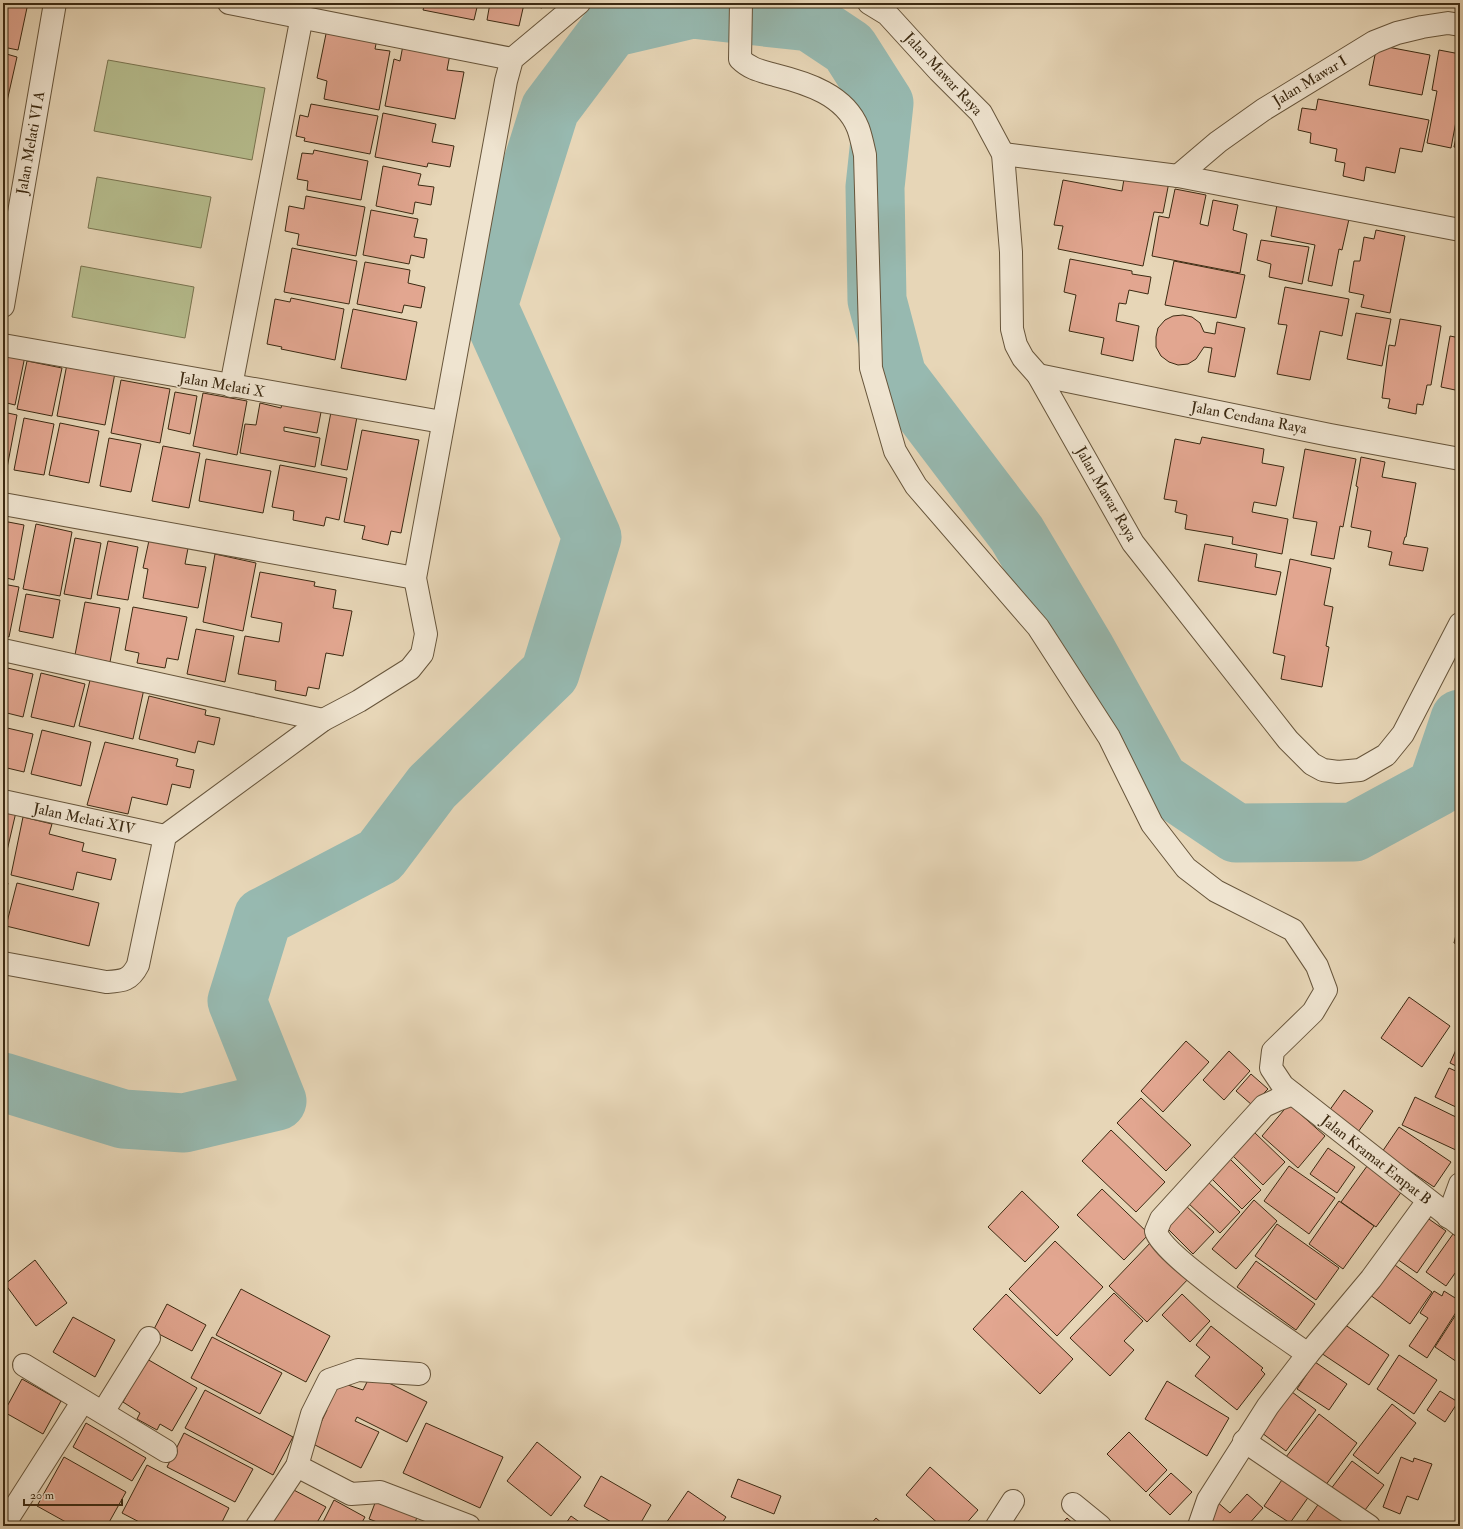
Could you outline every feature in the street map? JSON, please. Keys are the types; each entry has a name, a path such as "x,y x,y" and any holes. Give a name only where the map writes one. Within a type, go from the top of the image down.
{"street":[{"name":"Jalan Melati VI A","path":"3,306 55,3"},
{"path":"229,3 302,16 512,59"},
{"path":"3,963 106,982 120,982 133,975 138,965 165,836 324,720 359,701 410,669 422,654 426,634 415,578 442,422 506,81 512,59 579,3"},
{"name":"Jalan Kramat Empat B","path":"741,3 740,59 747,66 810,85 830,95 848,112 858,127 865,154 871,368 895,451 916,486 1038,627 1109,737 1152,824 1186,868 1216,891 1293,930 1317,966 1326,990 1313,1012 1273,1051 1271,1068 1283,1086 1454,1221"},
{"name":"Jalan Mawar Raya","path":"869,3 887,14 939,71 981,113 1004,154 1011,252 1012,329 1016,345 1023,358 1038,375 1133,543 1288,740 1312,764 1324,770 1338,772 1360,770 1386,755 1403,734 1460,624"},
{"path":"231,386 302,16"},
{"name":"Jalan Mawar I","path":"1178,176 1218,142 1263,110 1374,42 1397,33 1422,27 1448,23 1460,25"},
{"path":"1004,154 1178,176 1460,230"},
{"name":"Jalan Melati X","path":"3,345 442,422"},
{"name":"Jalan Cendana Raya","path":"1038,375 1330,435 1460,459"},
{"path":"3,504 415,578"},
{"path":"3,650 324,720"},
{"name":"Jalan Melati XIV","path":"3,801 165,836"},
{"path":"1293,1094 1264,1106 1161,1219 1156,1231 1159,1241 1198,1275 1308,1354"},
{"path":"1454,1221 1460,1184"},
{"path":"1199,1526 1208,1500 1244,1441 1268,1406 1308,1354 1371,1280 1428,1201"},
{"path":"103,1412 149,1338"},
{"path":"24,1365 166,1451"},
{"path":"257,1526 297,1466 312,1414 329,1380 358,1370 419,1374"},
{"path":"3,1526 83,1401"},
{"path":"1244,1441 1369,1526"},
{"path":"297,1466 351,1494 380,1492 468,1526"},
{"path":"997,1526 1013,1501"},
{"path":"1074,1504 1100,1526"}],"green space":[{"path":"108,60 265,88 252,160 94,131"},
{"path":"97,177 211,197 201,248 88,228"},
{"path":"81,266 194,287 185,338 72,317"}],"building":[{"path":"3,3 28,3 18,50 3,47"},
{"path":"425,3 478,3 474,20 423,10"},
{"path":"490,3 543,3 542,8 524,4 519,26 487,20"},
{"path":"327,29 377,39 375,49 390,51 379,110 324,99 327,81 317,78"},
{"path":"404,40 451,49 447,70 464,72 455,119 385,106 394,59 400,61"},
{"path":"1377,45 1430,55 1422,95 1369,85"},
{"path":"1439,50 1460,54 1460,100 1451,148 1427,143 1437,91 1432,90"},
{"path":"3,53 17,57 3,119"},
{"path":"1318,99 1429,120 1422,152 1400,148 1395,173 1366,167 1364,181 1343,176 1345,163 1335,161 1337,149 1310,143 1311,133 1298,130 1302,108 1316,110"},
{"path":"311,104 378,116 370,154 304,141 305,138 296,136 300,115 308,117"},
{"path":"383,113 436,124 432,142 454,146 450,167 428,163 427,167 375,157"},
{"path":"1460,118 1460,148 1454,147"},
{"path":"314,150 368,161 361,200 307,190 308,181 297,179 302,153 313,154"},
{"path":"383,166 421,174 418,185 434,187 431,205 415,202 413,214 376,206"},
{"path":"1125,173 1169,182 1163,213 1154,212 1143,266 1058,249 1063,226 1054,225 1063,180 1122,191"},
{"path":"1175,189 1206,195 1200,224 1208,226 1213,200 1238,205 1233,230 1247,234 1240,273 1152,256 1159,216 1169,218"},
{"path":"306,196 365,207 356,256 297,245 299,234 285,231 289,206 304,209"},
{"path":"1277,205 1349,219 1342,250 1339,249 1332,286 1308,281 1315,245 1271,236"},
{"path":"371,210 418,219 414,237 427,239 424,258 411,255 409,264 363,255"},
{"path":"1376,230 1405,236 1390,313 1361,307 1364,295 1349,292 1354,261 1360,261 1364,237 1374,239"},
{"path":"1261,240 1309,247 1302,284 1269,277 1271,264 1257,260"},
{"path":"292,248 357,261 349,304 284,292"},
{"path":"1070,259 1132,271 1132,274 1151,277 1148,294 1129,290 1126,304 1119,303 1116,321 1139,326 1133,361 1101,354 1104,338 1069,331 1076,295 1064,292"},
{"path":"1174,261 1245,275 1236,318 1165,305"},
{"path":"365,262 410,270 408,283 425,287 421,308 404,305 402,313 357,304"},
{"path":"1285,287 1349,299 1342,336 1320,331 1310,380 1277,374 1287,325 1278,324"},
{"path":"291,298 344,309 335,360 281,349 282,347 267,344 275,299 290,302"},
{"path":"353,309 417,322 406,380 341,368"},
{"path":"1356,313 1391,319 1382,366 1347,359"},
{"path":"1183,315 1192,317 1200,323 1204,332 1215,334 1217,322 1245,328 1235,377 1208,372 1212,348 1204,347 1196,359 1188,364 1178,365 1169,362 1161,356 1156,347 1158,328 1165,320 1173,316"},
{"path":"1400,319 1441,326 1431,385 1427,385 1423,405 1417,404 1416,414 1388,408 1390,399 1382,398 1389,345 1395,346"},
{"path":"1450,336 1460,338 1460,391 1441,387"},
{"path":"3,352 25,356 15,405 3,402"},
{"path":"27,361 62,368 52,416 17,409"},
{"path":"67,364 115,373 105,425 57,416"},
{"path":"121,380 170,389 160,443 111,433"},
{"path":"175,392 197,396 190,434 168,429"},
{"path":"203,393 247,401 237,455 193,446"},
{"path":"283,399 322,407 317,433 284,427 284,431 320,438 315,467 240,453 245,424 256,425 260,403 281,408"},
{"path":"3,412 17,415 7,468 3,467"},
{"path":"331,412 357,417 347,470 321,465"},
{"path":"24,418 54,424 44,475 14,470"},
{"path":"60,423 99,431 89,483 49,475"},
{"path":"362,430 419,440 401,533 391,531 388,545 362,539 365,526 344,522"},
{"path":"1202,437 1264,449 1262,463 1284,467 1276,506 1254,502 1252,512 1288,519 1282,554 1232,544 1233,537 1185,529 1187,515 1175,512 1177,501 1164,499 1175,439 1200,444"},
{"path":"109,438 141,444 131,492 100,486"},
{"path":"163,446 200,453 189,508 152,501"},
{"path":"1305,449 1356,459 1343,527 1340,526 1334,559 1311,555 1317,522 1293,518"},
{"path":"1361,457 1385,462 1382,477 1416,483 1406,537 1403,544 1428,548 1423,571 1389,565 1392,552 1368,547 1371,531 1351,527 1358,487 1356,486"},
{"path":"206,459 271,471 263,513 199,501"},
{"path":"280,465 347,478 339,520 326,517 324,526 293,520 294,511 272,507"},
{"path":"3,521 24,525 14,580 3,577"},
{"path":"36,524 72,532 60,596 23,589"},
{"path":"150,536 189,543 185,564 206,567 198,608 143,598 148,569 143,568"},
{"path":"75,538 101,543 91,599 64,594"},
{"path":"108,541 138,547 128,600 97,595"},
{"path":"1205,544 1257,554 1255,567 1281,572 1276,595 1198,581"},
{"path":"215,554 256,563 243,631 203,622"},
{"path":"1290,559 1331,568 1324,605 1333,607 1326,646 1329,647 1322,687 1281,679 1285,656 1273,653"},
{"path":"260,572 315,582 314,586 336,590 333,608 352,611 343,656 326,653 319,689 308,687 306,696 275,690 276,681 238,674 245,636 279,642 282,623 251,617"},
{"path":"3,584 19,587 9,637 3,635"},
{"path":"26,594 60,600 53,638 19,631"},
{"path":"85,602 120,608 110,662 75,655"},
{"path":"133,607 187,617 178,660 167,658 165,668 137,663 139,653 125,650"},
{"path":"196,629 234,636 225,682 187,674"},
{"path":"3,667 33,674 23,717 3,712"},
{"path":"41,673 85,684 74,727 31,717"},
{"path":"91,676 144,689 133,739 79,726"},
{"path":"149,696 206,710 205,715 220,718 214,745 198,741 195,753 139,739"},
{"path":"3,727 33,734 24,772 3,767"},
{"path":"42,730 91,742 81,786 31,774"},
{"path":"105,742 178,759 176,766 194,770 190,788 172,784 167,805 132,797 128,814 87,805"},
{"path":"3,809 16,812 3,868"},
{"path":"23,817 52,824 49,834 84,843 82,851 116,859 111,880 77,872 73,890 11,875"},
{"path":"3,882 8,883 3,904"},
{"path":"17,883 99,903 89,946 6,926"},
{"path":"1460,918 1460,945 1454,943"},
{"path":"1409,997 1450,1026 1422,1067 1381,1038"},
{"path":"1186,1041 1209,1062 1163,1112 1141,1091"},
{"path":"1460,1041 1460,1068 1450,1063"},
{"path":"1229,1051 1250,1071 1224,1100 1203,1080"},
{"path":"1449,1068 1460,1073 1460,1109 1435,1097"},
{"path":"1251,1074 1268,1089 1252,1105 1236,1091"},
{"path":"1344,1090 1373,1111 1358,1132 1329,1111"},
{"path":"1415,1097 1460,1119 1460,1146 1458,1151 1402,1125"},
{"path":"1141,1098 1191,1145 1166,1171 1117,1123"},
{"path":"1289,1104 1325,1136 1298,1168 1262,1136"},
{"path":"1399,1127 1451,1162 1434,1187 1382,1152"},
{"path":"1111,1130 1165,1182 1136,1212 1082,1161"},
{"path":"1254,1132 1285,1162 1263,1185 1233,1156"},
{"path":"1328,1148 1355,1167 1337,1193 1310,1174"},
{"path":"1229,1158 1261,1190 1242,1209 1210,1177"},
{"path":"1370,1162 1405,1187 1376,1227 1341,1202"},
{"path":"1289,1166 1335,1198 1309,1234 1264,1201"},
{"path":"1207,1181 1240,1212 1220,1233 1187,1202"},
{"path":"1102,1189 1149,1234 1124,1260 1077,1215"},
{"path":"1022,1191 1059,1227 1025,1262 988,1227"},
{"path":"1254,1200 1277,1221 1236,1269 1212,1249"},
{"path":"1339,1201 1374,1226 1343,1269 1309,1244"},
{"path":"1185,1205 1214,1232 1193,1254 1165,1226"},
{"path":"1426,1217 1446,1231 1417,1273 1397,1259"},
{"path":"1277,1224 1339,1268 1316,1300 1255,1256"},
{"path":"1453,1234 1460,1240 1460,1266 1446,1286 1426,1272"},
{"path":"1153,1240 1191,1276 1147,1322 1109,1286"},
{"path":"1055,1241 1103,1287 1057,1336 1009,1289"},
{"path":"35,1260 67,1303 36,1326 5,1284"},
{"path":"1388,1260 1432,1292 1410,1324 1366,1292"},
{"path":"1256,1261 1315,1304 1296,1330 1237,1287"},
{"path":"241,1289 330,1336 306,1382 216,1335"},
{"path":"1434,1291 1442,1296 1444,1291 1460,1301 1460,1306 1427,1358 1409,1346 1428,1318 1420,1313"},
{"path":"1114,1293 1143,1321 1124,1341 1134,1350 1110,1376 1070,1338"},
{"path":"1006,1294 1073,1359 1040,1394 973,1329"},
{"path":"1182,1294 1210,1321 1190,1342 1162,1315"},
{"path":"167,1304 206,1325 192,1351 153,1331"},
{"path":"1457,1313 1460,1315 1460,1364 1435,1347"},
{"path":"73,1317 115,1340 95,1377 53,1352"},
{"path":"1341,1322 1389,1355 1369,1385 1321,1353"},
{"path":"1211,1326 1263,1368 1261,1370 1265,1374 1237,1410 1195,1376 1210,1357 1196,1345"},
{"path":"212,1337 282,1373 260,1414 191,1378"},
{"path":"1399,1355 1437,1380 1414,1414 1377,1389"},
{"path":"3,1356 7,1357 3,1365"},
{"path":"147,1359 197,1388 172,1431 160,1424 157,1430 137,1419 140,1413 123,1402"},
{"path":"1315,1362 1347,1384 1329,1410 1297,1389"},
{"path":"371,1374 427,1402 407,1442 357,1417 355,1421 379,1432 361,1468 311,1443 327,1410 324,1408 339,1382 363,1390"},
{"path":"22,1379 61,1401 43,1434 4,1412"},
{"path":"1167,1381 1229,1418 1207,1456 1145,1419"},
{"path":"205,1390 293,1437 273,1475 185,1428"},
{"path":"1440,1391 1458,1402 1445,1422 1427,1410"},
{"path":"1292,1392 1316,1410 1286,1451 1262,1433"},
{"path":"1392,1404 1416,1423 1378,1474 1353,1455"},
{"path":"1319,1414 1357,1443 1325,1486 1286,1457"},
{"path":"3,1423 6,1435 3,1436"},
{"path":"86,1423 146,1458 132,1481 73,1447"},
{"path":"426,1423 503,1457 480,1508 403,1473"},
{"path":"1129,1432 1167,1470 1146,1492 1107,1454"},
{"path":"184,1433 253,1469 235,1502 167,1467"},
{"path":"537,1442 581,1477 551,1516 507,1481"},
{"path":"64,1457 126,1492 107,1526 73,1526 37,1506"},
{"path":"1401,1457 1413,1462 1414,1458 1432,1464 1418,1500 1407,1496 1400,1514 1383,1507"},
{"path":"1352,1461 1384,1485 1362,1514 1330,1490"},
{"path":"147,1465 229,1508 220,1526 147,1526 122,1513"},
{"path":"930,1467 978,1510 964,1526 941,1526 906,1495"},
{"path":"1171,1473 1192,1492 1170,1515 1149,1495"},
{"path":"1286,1474 1312,1492 1290,1523 1264,1506"},
{"path":"601,1476 651,1505 639,1526 618,1526 584,1506"},
{"path":"738,1479 781,1496 774,1514 731,1497"},
{"path":"290,1488 326,1507 315,1526 269,1526"},
{"path":"688,1491 726,1517 720,1526 664,1526"},
{"path":"1247,1494 1263,1508 1247,1526 1217,1526 1204,1515 1216,1501 1230,1513"},
{"path":"378,1495 419,1511 414,1526 388,1526 369,1519"},
{"path":"1322,1499 1352,1521 1349,1526 1303,1526"},
{"path":"334,1500 365,1517 360,1526 321,1526"},
{"path":"571,1516 585,1526 564,1526"},
{"path":"876,1518 885,1526 869,1526"},
{"path":"1067,1518 1076,1526 1060,1526"},
{"path":"36,1522 42,1526 33,1526"},
{"path":"373,1522 382,1526 371,1526"},
{"path":"1270,1522 1275,1526 1266,1526"}],"waterway":[{"path":"3,1082 123,1119 184,1123 277,1101 237,1001 263,917 380,856 432,787 550,673 592,537 488,306 550,109 611,28 692,9 810,22 849,48 884,103 875,187 877,300 897,376 1017,534 1086,650 1159,781 1236,833 1354,832 1437,787 1460,719"}]}
